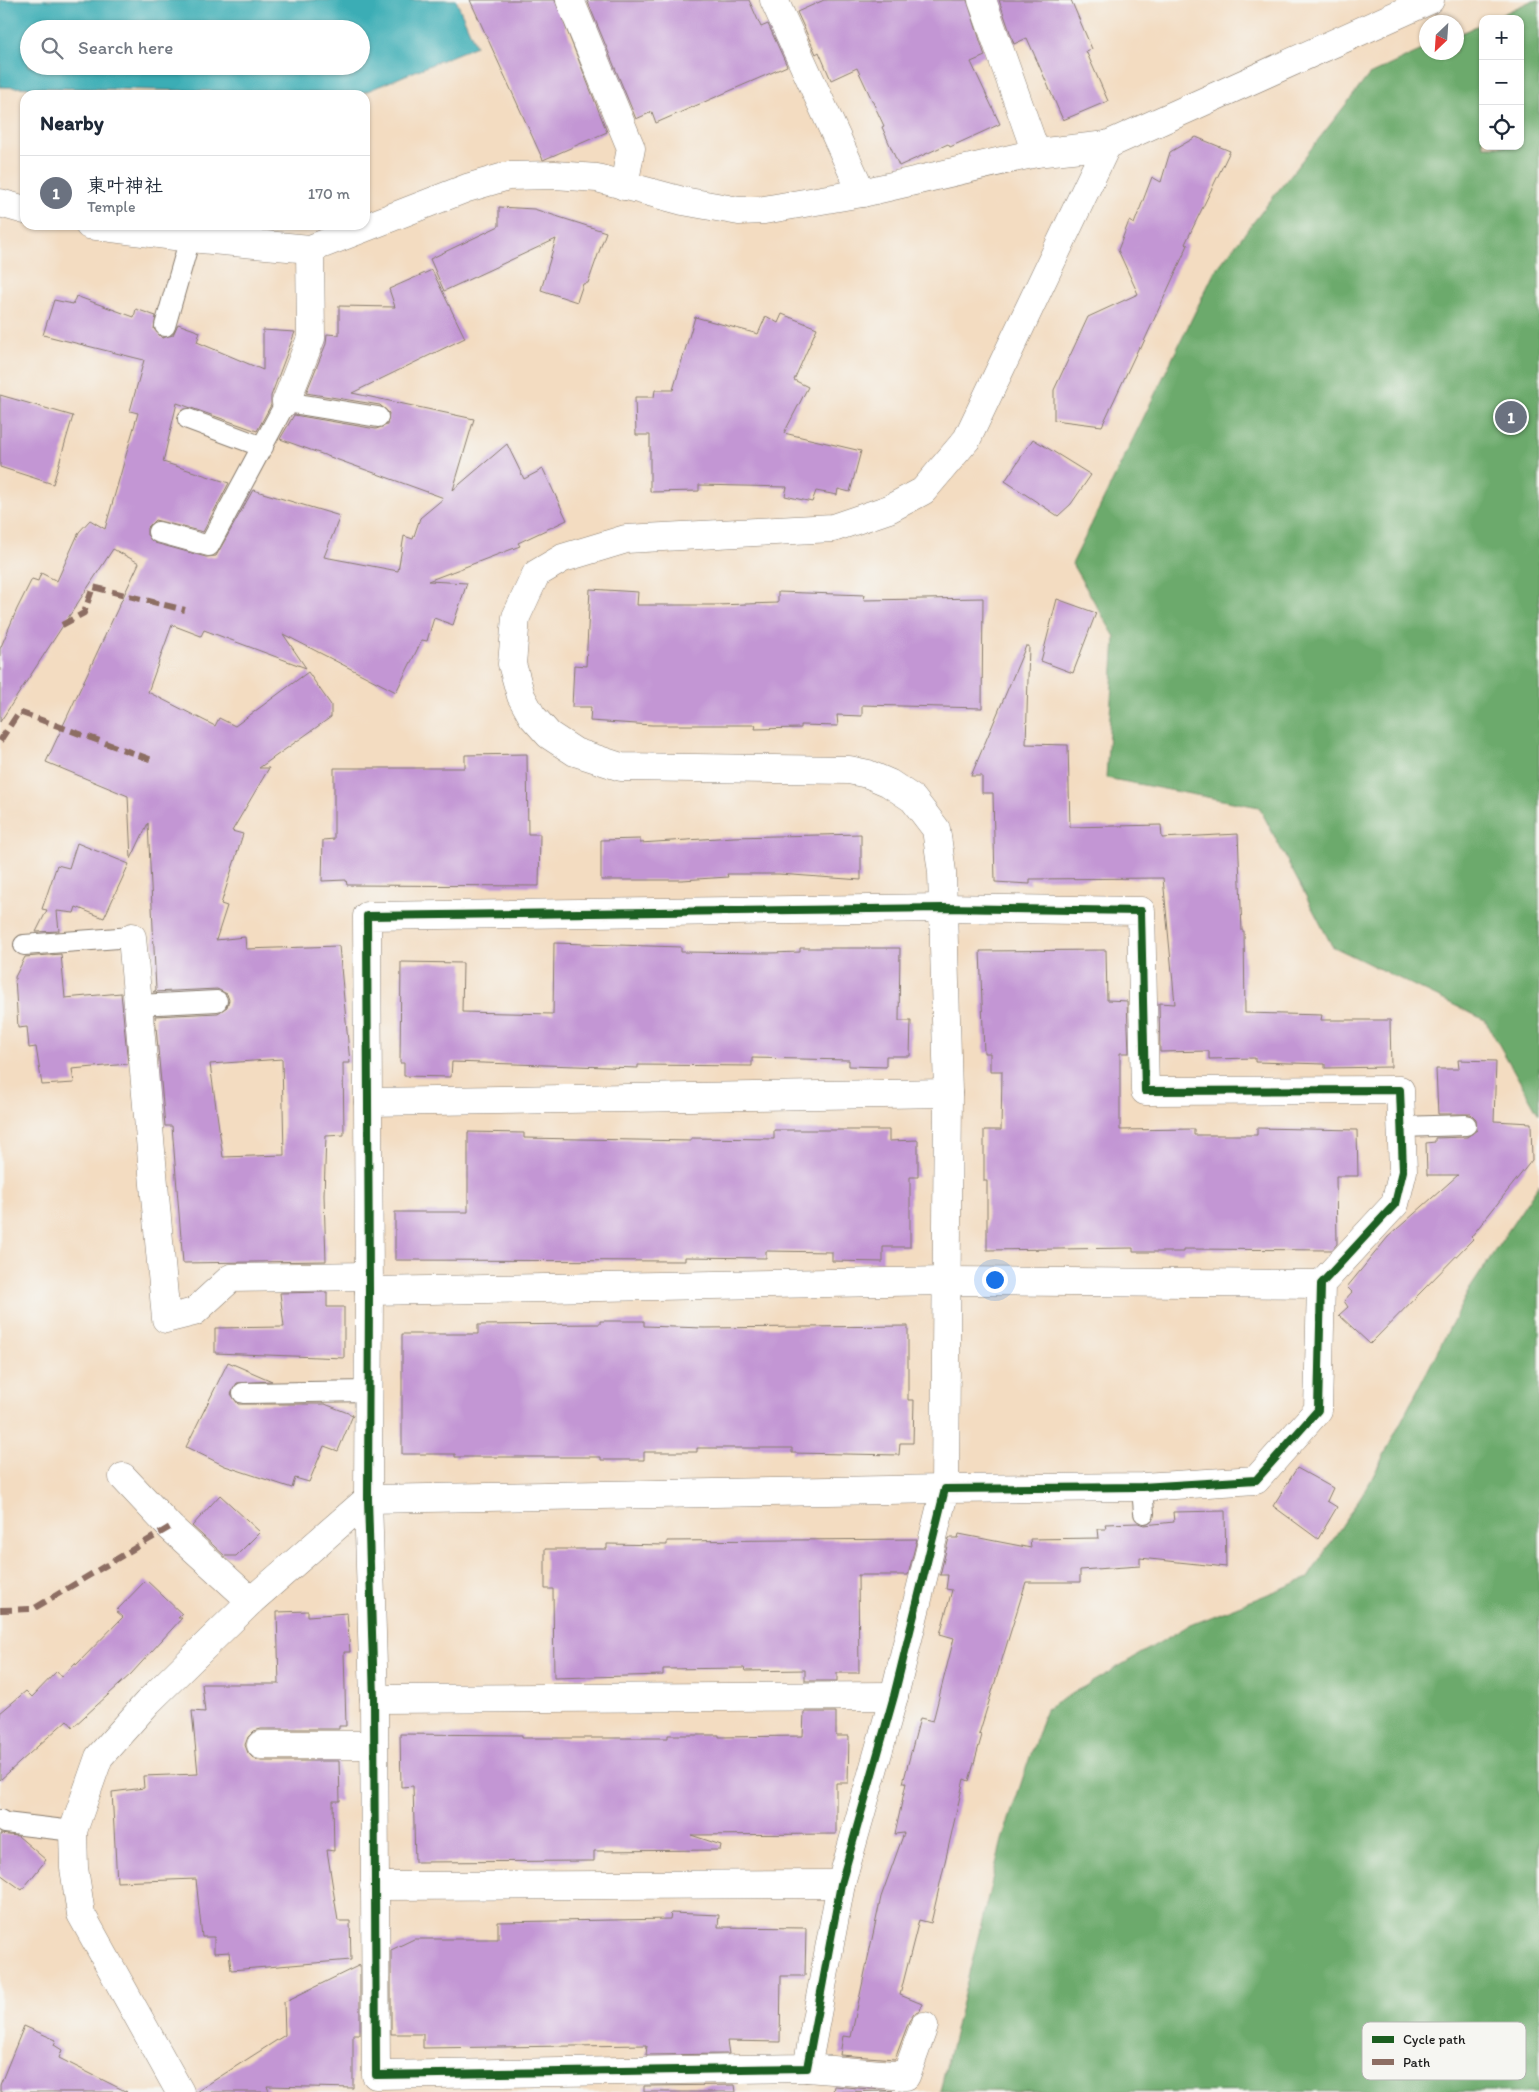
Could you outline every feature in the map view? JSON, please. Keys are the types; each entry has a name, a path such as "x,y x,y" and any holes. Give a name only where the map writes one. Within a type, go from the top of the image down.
{"street":[{"path":"570,0 631,148 624,186"},
{"path":"774,0 862,193"},
{"path":"982,0 1036,153"},
{"path":"370,226 467,188 508,176 555,174 597,178 683,201 739,211 790,207 862,193 1036,153 1107,145 1430,0"},
{"path":"808,2068 841,1884 894,1696 945,1489 948,1092 942,872 936,829 913,799 889,783 868,774 849,770 621,767 575,752 549,735 532,716 521,696 512,664 516,617 536,574 562,558 626,539 834,528 889,509 924,492 967,439 1107,145"},
{"path":"0,204 20,209"},
{"path":"128,230 190,238 310,249 359,230"},
{"path":"286,402 311,338 310,249"},
{"path":"180,2092 81,1914 74,1868 73,1831 99,1757 148,1702 251,1601 368,1499 945,1489 1143,1500 1256,1480 1318,1410 1321,1284 1395,1204 1403,1171 1400,1090 1145,1091 1141,912 943,908 367,916 368,1499 374,1700 376,2075 808,2068 906,2076 924,2026"},
{"path":"132,937 166,1319 194,1312 231,1278 369,1284 946,1281 1321,1284"},
{"path":"368,1102 948,1092"},
{"path":"123,1477 170,1527 251,1601"},
{"path":"374,1700 894,1696"},
{"path":"261,1745 373,1745"},
{"path":"374,1886 841,1884"}],"lane":[{"path":"165,326 190,238"},
{"path":"158,532 209,546 286,402 378,417"},
{"path":"188,419 263,447"},
{"path":"24,945 132,937"},
{"path":"138,1005 217,1001"},
{"path":"1401,1127 1466,1125"},
{"path":"243,1394 369,1391"},
{"path":"0,1820 4,1823 73,1831"}],"green space":[{"path":"1533,0 1539,0 1539,1115 1485,1020 1332,946 1259,807 1106,778 1115,637 1072,564 1215,271 1369,75 1419,51 1419,60 1464,60 1464,32 1479,25 1479,150 1524,150 1524,15 1501,15"},
{"path":"1539,1184 1539,2092 940,2091 1002,1840 1046,1709 1186,1627 1308,1578 1370,1482 1469,1290"}],"water":[{"path":"0,0 456,0 476,46 370,90 154,90 0,87"}],"building":[{"path":"470,0 555,0 607,132 543,160"},
{"path":"587,0 749,0 761,27 768,24 787,66 656,123 652,112 636,119"},
{"path":"824,0 967,0 985,56 971,62 1000,124 950,147 948,144 899,166 882,127 884,126 857,68 831,80 819,52 816,54 797,12"},
{"path":"999,0 1071,0 1092,49 1086,51 1108,101 1063,120 1027,38 1014,44"},
{"path":"1196,137 1230,151 1185,244 1188,245 1141,348 1139,347 1102,426 1054,420 1054,390 1088,317 1138,294 1118,250 1129,221 1134,224 1152,177 1161,182 1170,152"},
{"path":"499,207 534,209 606,232 588,283 583,284 577,302 541,290 556,239 444,291 430,259 499,226"},
{"path":"432,270 465,338 352,393 474,419 453,490 507,444 524,479 543,469 567,520 518,543 520,546 428,581 467,583 453,625 434,618 427,641 422,640 396,692 283,634 306,668 204,630 201,636 172,625 148,692 215,726 219,718 235,726 308,672 331,705 331,717 259,768 269,768 232,831 243,834 221,904 227,906 216,940 245,937 246,949 339,946 350,1063 343,1063 344,1135 326,1136 324,1195 326,1261 183,1263 172,1126 165,1126 155,1016 218,1013 227,1007 229,1000 227,994 217,989 153,992 156,990 148,823 131,859 128,796 46,762 139,563 113,549 0,722 0,649 32,579 38,581 41,573 57,581 79,532 90,520 105,529 138,413 130,411 144,360 43,335 54,300 73,304 76,296 134,317 136,309 156,316 154,329 162,338 173,335 178,324 200,332 197,342 263,370 263,330 295,332 271,396 271,405 257,431 177,403 163,462 229,483 203,532 155,520 147,528 147,535 155,543 206,557 216,556 253,490 340,516 324,557 398,571 404,536 413,539 420,518 444,498 280,439 294,415 376,429 387,425 389,413 380,405 306,393 326,344 327,334 339,335 339,306 395,307 389,289","holes":["282,1059 284,1155 223,1157 210,1064"]},
{"path":"782,314 817,328 794,380 808,387 784,433 861,451 850,492 838,489 837,495 816,491 812,502 785,496 787,487 699,485 699,491 650,492 650,435 636,435 635,397 654,397 655,390 673,390 695,317 758,334 766,316 778,323"},
{"path":"0,395 73,416 53,484 0,467"},
{"path":"1033,439 1091,475 1071,504 1058,516 1005,481"},
{"path":"590,589 638,592 637,605 778,603 778,592 865,595 864,600 983,598 982,708 862,705 862,716 837,715 838,726 801,725 801,728 755,729 756,725 652,725 590,721 591,707 572,707 574,665 586,666"},
{"path":"1057,599 1096,613 1073,673 1041,661"},
{"path":"1026,646 1029,646 1026,744 1068,745 1070,827 1161,825 1162,838 1238,834 1242,931 1244,931 1245,1013 1322,1015 1321,1020 1390,1020 1391,1067 1325,1068 1325,1064 1255,1062 1255,1058 1209,1059 1209,1051 1160,1052 1159,1003 1175,1004 1163,878 1030,879 1030,884 995,882 993,793 982,793 982,776 971,776"},
{"path":"527,754 528,834 540,834 539,886 347,885 346,880 322,881 323,840 334,839 334,768 465,768 465,755"},
{"path":"861,834 861,880 779,874 727,874 728,877 682,880 601,880 601,840 640,839 640,843 734,837"},
{"path":"77,843 129,864 104,918 76,907 74,913 57,911 59,931 36,932 47,910 42,909 57,865 69,868"},
{"path":"554,943 681,947 681,952 771,953 800,952 800,948 900,948 899,1021 911,1021 910,1056 886,1056 886,1067 849,1066 849,1060 752,1058 752,1066 638,1065 638,1068 452,1062 451,1077 404,1076 404,1063 400,1063 401,962 463,963 462,1012 553,1014"},
{"path":"1106,950 1107,1000 1127,1001 1129,1053 1120,1053 1120,1130 1194,1129 1194,1135 1257,1135 1257,1128 1357,1130 1358,1176 1336,1176 1337,1244 1332,1250 1184,1249 1184,1252 1133,1252 1133,1248 987,1250 987,1181 984,1181 984,1130 1001,1130 1002,1071 990,1071 990,1053 984,1053 980,951"},
{"path":"61,954 65,998 121,993 128,1064 72,1069 74,1083 42,1085 36,1047 29,1048 27,1027 18,1028 15,977 25,957"},
{"path":"1458,1060 1496,1061 1494,1121 1531,1123 1532,1160 1471,1237 1473,1239 1370,1344 1339,1315 1348,1307 1344,1301 1352,1292 1347,1287 1388,1237 1458,1175 1427,1175 1426,1143 1435,1142 1435,1138 1467,1137 1477,1130 1476,1119 1471,1114 1438,1114 1436,1069 1459,1069"},
{"path":"774,1130 889,1130 889,1141 918,1140 918,1177 910,1177 910,1247 883,1247 883,1262 832,1261 832,1252 766,1251 766,1258 685,1257 685,1261 395,1260 395,1212 468,1212 468,1132 524,1133 524,1138 691,1141 691,1138 774,1139"},
{"path":"327,1292 327,1307 344,1307 344,1358 215,1353 215,1328 284,1327 280,1293"},
{"path":"600,1321 644,1321 644,1326 704,1328 908,1326 908,1400 914,1400 913,1443 900,1443 899,1455 792,1453 792,1448 697,1448 697,1452 644,1452 644,1460 601,1460 601,1457 455,1457 455,1454 402,1454 402,1334 478,1334 478,1325 600,1324"},
{"path":"228,1362 272,1381 237,1383 231,1394 238,1404 325,1404 353,1415 338,1451 324,1446 309,1482 295,1478 292,1488 225,1466 186,1447"},
{"path":"1297,1468 1333,1488 1327,1501 1337,1507 1318,1539 1273,1506"},
{"path":"220,1495 260,1532 236,1556 225,1556 192,1526"},
{"path":"1225,1511 1226,1567 1140,1558 1140,1566 1080,1570 1080,1582 1026,1582 979,1734 982,1735 969,1781 964,1779 931,1923 919,1920 900,1995 922,2004 920,2011 914,2014 909,2021 895,2059 840,2055 843,2036 851,2037 881,1897 904,1833 895,1834 906,1783 903,1783 920,1718 933,1721 954,1638 940,1634 952,1590 946,1589 948,1575 940,1575 949,1538 958,1538 959,1534 1031,1548 1030,1539 1099,1538 1098,1529 1106,1529 1105,1524 1138,1523 1144,1525 1174,1522 1173,1512"},
{"path":"917,1539 908,1575 858,1575 859,1673 837,1673 837,1681 805,1681 805,1670 745,1671 744,1668 663,1669 663,1675 554,1678 553,1589 545,1589 545,1549 607,1549 607,1544 667,1545 667,1541"},
{"path":"146,1580 182,1614 178,1618 182,1618 131,1674 73,1727 67,1720 0,1780 0,1713 26,1691 32,1697 57,1671 62,1677 75,1663 76,1665 123,1617 116,1611"},
{"path":"308,1611 308,1616 347,1613 350,1652 344,1652 346,1726 339,1726 339,1729 261,1729 254,1731 248,1737 245,1745 248,1753 254,1759 261,1761 339,1761 340,1801 333,1801 334,1851 327,1850 338,1921 350,1921 351,1960 231,1970 229,1952 214,1953 214,1937 202,1937 196,1879 117,1882 112,1792 144,1788 143,1776 198,1774 192,1711 205,1712 202,1684 279,1684 277,1612"},
{"path":"804,1712 836,1712 836,1736 849,1736 848,1783 836,1783 836,1834 691,1835 721,1845 720,1850 594,1851 594,1861 415,1862 413,1786 401,1787 400,1734 522,1735 522,1738 668,1738 668,1735 719,1735 719,1737 803,1736"},
{"path":"0,1834 18,1836 46,1860 22,1890 0,1874"},
{"path":"671,1913 719,1915 718,1927 806,1928 805,1976 781,1976 780,2042 727,2041 729,2054 646,2055 647,2045 423,2048 423,2034 391,2034 391,1950 414,1939 498,1939 498,1922 670,1919"},
{"path":"360,1965 360,2034 353,2034 353,2088 267,2086 269,2092 196,2092 285,2035 284,2002"},
{"path":"24,2026 56,2040 54,2045 62,2050 59,2058 127,2092 0,2092 0,2085"},
{"path":"735,2085 736,2092 644,2092 644,2086"},
{"path":"834,2086 893,2091 833,2092"}],"marked path":[{"path":"62,625 84,613 93,587 185,610"},
{"path":"0,741 19,712 155,761"},
{"path":"0,1610 33,1609 170,1527"}],"cycle path":[{"path":"943,908 1141,911 1145,1091 1400,1090 1403,1171 1395,1204 1321,1284 1318,1410 1256,1480 1142,1487 945,1489 894,1696 841,1884 807,2068 376,2075 374,1699 368,1499 367,916 943,908"}],"place":[{"name":"東叶神社","path":"1511,417"}]}
